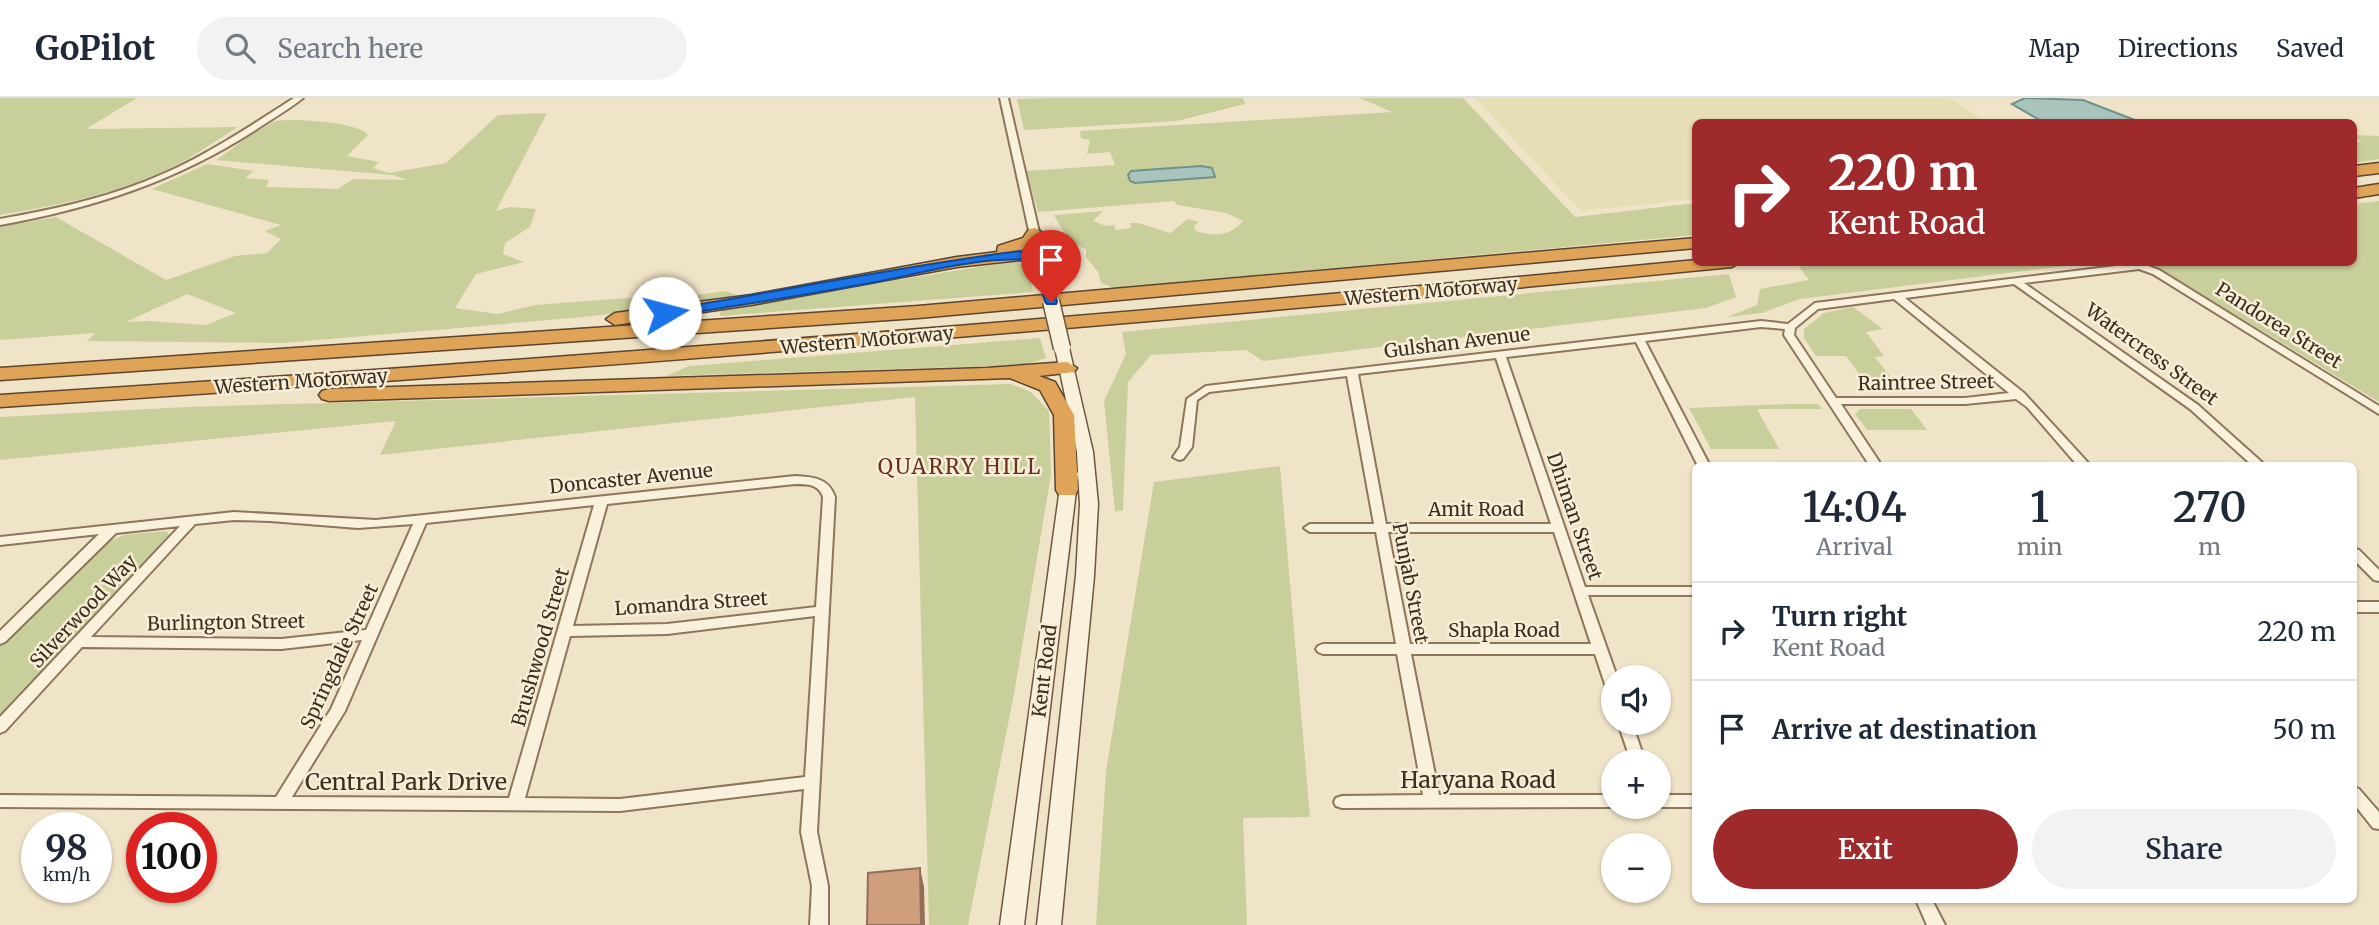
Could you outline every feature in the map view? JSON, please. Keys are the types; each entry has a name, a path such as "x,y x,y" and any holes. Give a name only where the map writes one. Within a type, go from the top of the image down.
{"highway":[{"path":"2357,171 2379,168"},
{"path":"2357,192 2379,190"},
{"path":"957,262 1024,244 1035,233"},
{"name":"Western Motorway","path":"0,374 285,357 1144,294 1692,243"},
{"path":"285,357 689,310 957,262 1020,255 1040,258"},
{"name":"Western Motorway","path":"0,401 456,371 993,330 1692,266"},
{"path":"54,397 234,397 987,374 1067,368"},
{"path":"987,374 1031,378 1041,382 1053,393 1064,415 1067,491"}],"main road":[{"name":"Kent Road","path":"1040,258 1067,368 1088,476 1088,538 1049,925"},
{"name":"Kent Road","path":"1012,925 1077,418"}],"street":[{"path":"0,222 73,207 146,184 199,160 299,98"},
{"name":"Kent Road","path":"1004,98 1040,258"},
{"name":"Pandorea Street","path":"1790,327 1820,304 2132,266 2148,268 2379,411"},
{"name":"Watercress Street","path":"2015,281 2194,407 2256,462"},
{"path":"1895,295 2020,396 2081,462"},
{"name":"Gulshan Avenue","path":"1179,457 1186,447 1192,399 1199,392 1761,324 1790,327"},
{"path":"1790,327 1790,339 1873,462"},
{"path":"1639,338 1702,462"},
{"name":"Dhiman Street","path":"1500,355 1605,665"},
{"name":"Punjab Street","path":"1352,372 1432,802"},
{"name":"Raintree Street","path":"1832,401 1965,401 2020,396"},
{"name":"Doncaster Avenue","path":"0,541 252,515 347,524 421,520 794,480 820,483 827,490 829,497 809,832 820,886 819,925"},
{"name":"Brushwood Street","path":"515,805 602,499"},
{"name":"Silverwood Way","path":"0,727 192,520"},
{"name":"Springdale Street","path":"280,803 332,724 421,520"},
{"path":"0,639 113,528"},
{"name":"Amit Road","path":"1310,528 1559,528"},
{"path":"2357,556 2379,577"},
{"path":"1580,591 1692,591"},
{"path":"2357,607 2379,607"},
{"name":"Lomandra Street","path":"565,631 667,629 821,611"},
{"name":"Burlington Street","path":"80,642 281,644 372,634"},
{"name":"Shapla Road","path":"1324,649 1600,649"},
{"name":"Central Park Drive","path":"0,801 634,805 810,782"},
{"path":"2357,799 2379,823"},
{"path":"1671,801 1692,801"},
{"name":"Haryana Road","path":"1342,802 1601,802"},
{"path":"1925,903 1936,925"}],"shaded area":[{"path":"1475,98 1950,98 1982,119 1692,119 1692,199 1581,211"}],"green space":[{"path":"0,98 137,98 86,129 238,127 177,165 127,186 64,203 0,215"},
{"path":"1243,98 1245,104 1177,121 1024,130 1017,99"},
{"path":"1360,98 1463,98 1575,217 1692,203 1692,235 1114,288 1101,283 1098,272 1086,257 1086,249 1070,239 1054,215 1103,211 1093,221 1106,226 1114,225 1116,230 1131,228 1130,223 1138,223 1170,233 1188,219 1199,222 1194,226 1196,231 1209,234 1233,230 1243,221 1226,213 1177,205 1174,201 1038,212 1026,171 1115,165 1110,152 1087,154 1090,140 1081,138 1080,131 1392,112"},
{"path":"547,113 496,211 510,207 536,209 530,227 505,243 503,254 524,262 476,274 455,308 498,314 535,305 653,296 652,301 726,291 737,295 677,307 284,343 87,341 95,333 0,340 0,227 56,217 166,280 235,256 267,253 281,239 265,231 281,225 152,189 207,164 254,171 245,178 269,180 266,187 338,189 353,179 407,180 393,175 216,160 271,123 285,120 310,121 339,124 362,131 368,135 347,156 379,162 373,168 389,173 446,163 498,115","holes":["187,294 236,313 206,325 126,322"]},
{"path":"2357,135 2379,136 2379,159 2357,163 2357,142 2362,141 2357,139"},
{"path":"2379,201 2379,402 2155,266 2357,266 2357,204"},
{"path":"1015,261 1028,268 1033,292 720,316 721,309"},
{"path":"2065,266 1800,299 1762,313 1727,317 1757,305 1760,289 1809,280 1799,267"},
{"path":"1729,274 1736,297 1706,308 1263,361 1246,350 1151,355 1128,382 1123,510 1115,512 1104,401 1126,354 1122,332"},
{"path":"1853,307 1883,329 1866,332 1884,356 1875,357 1902,392 1872,392 1846,356 1816,356 1804,338 1804,329 1824,313"},
{"path":"1040,338 1046,358 1024,365 666,376 689,366"},
{"path":"1011,384 1031,392 1049,411 1051,475 1014,694 968,925 929,925 915,397 380,455 396,421 0,460 0,417 186,407"},
{"path":"1818,404 1822,409 1757,409 1779,449 1711,449 1689,408"},
{"path":"1860,409 1911,409 1927,430 1867,430 1855,414"},
{"path":"1280,466 1310,817 1243,818 1247,925 1096,925 1106,771 1154,482"},
{"path":"166,531 170,536 101,608 103,613 43,675 33,679 0,714 0,644 22,622 32,618 108,542 124,535"}],"water":[{"path":"2025,98 2083,100 2132,119 2038,119 2012,104"},
{"path":"1201,166 1212,168 1215,177 1135,183 1130,181 1128,175 1131,171"}],"building":[{"path":"920,868 921,925 867,925 868,873"}],"district":[{"name":"QUARRY HILL","path":"960,466"}],"route":[{"path":"665,313 810,290 957,262 1020,255 1040,258 1051,302"}]}
